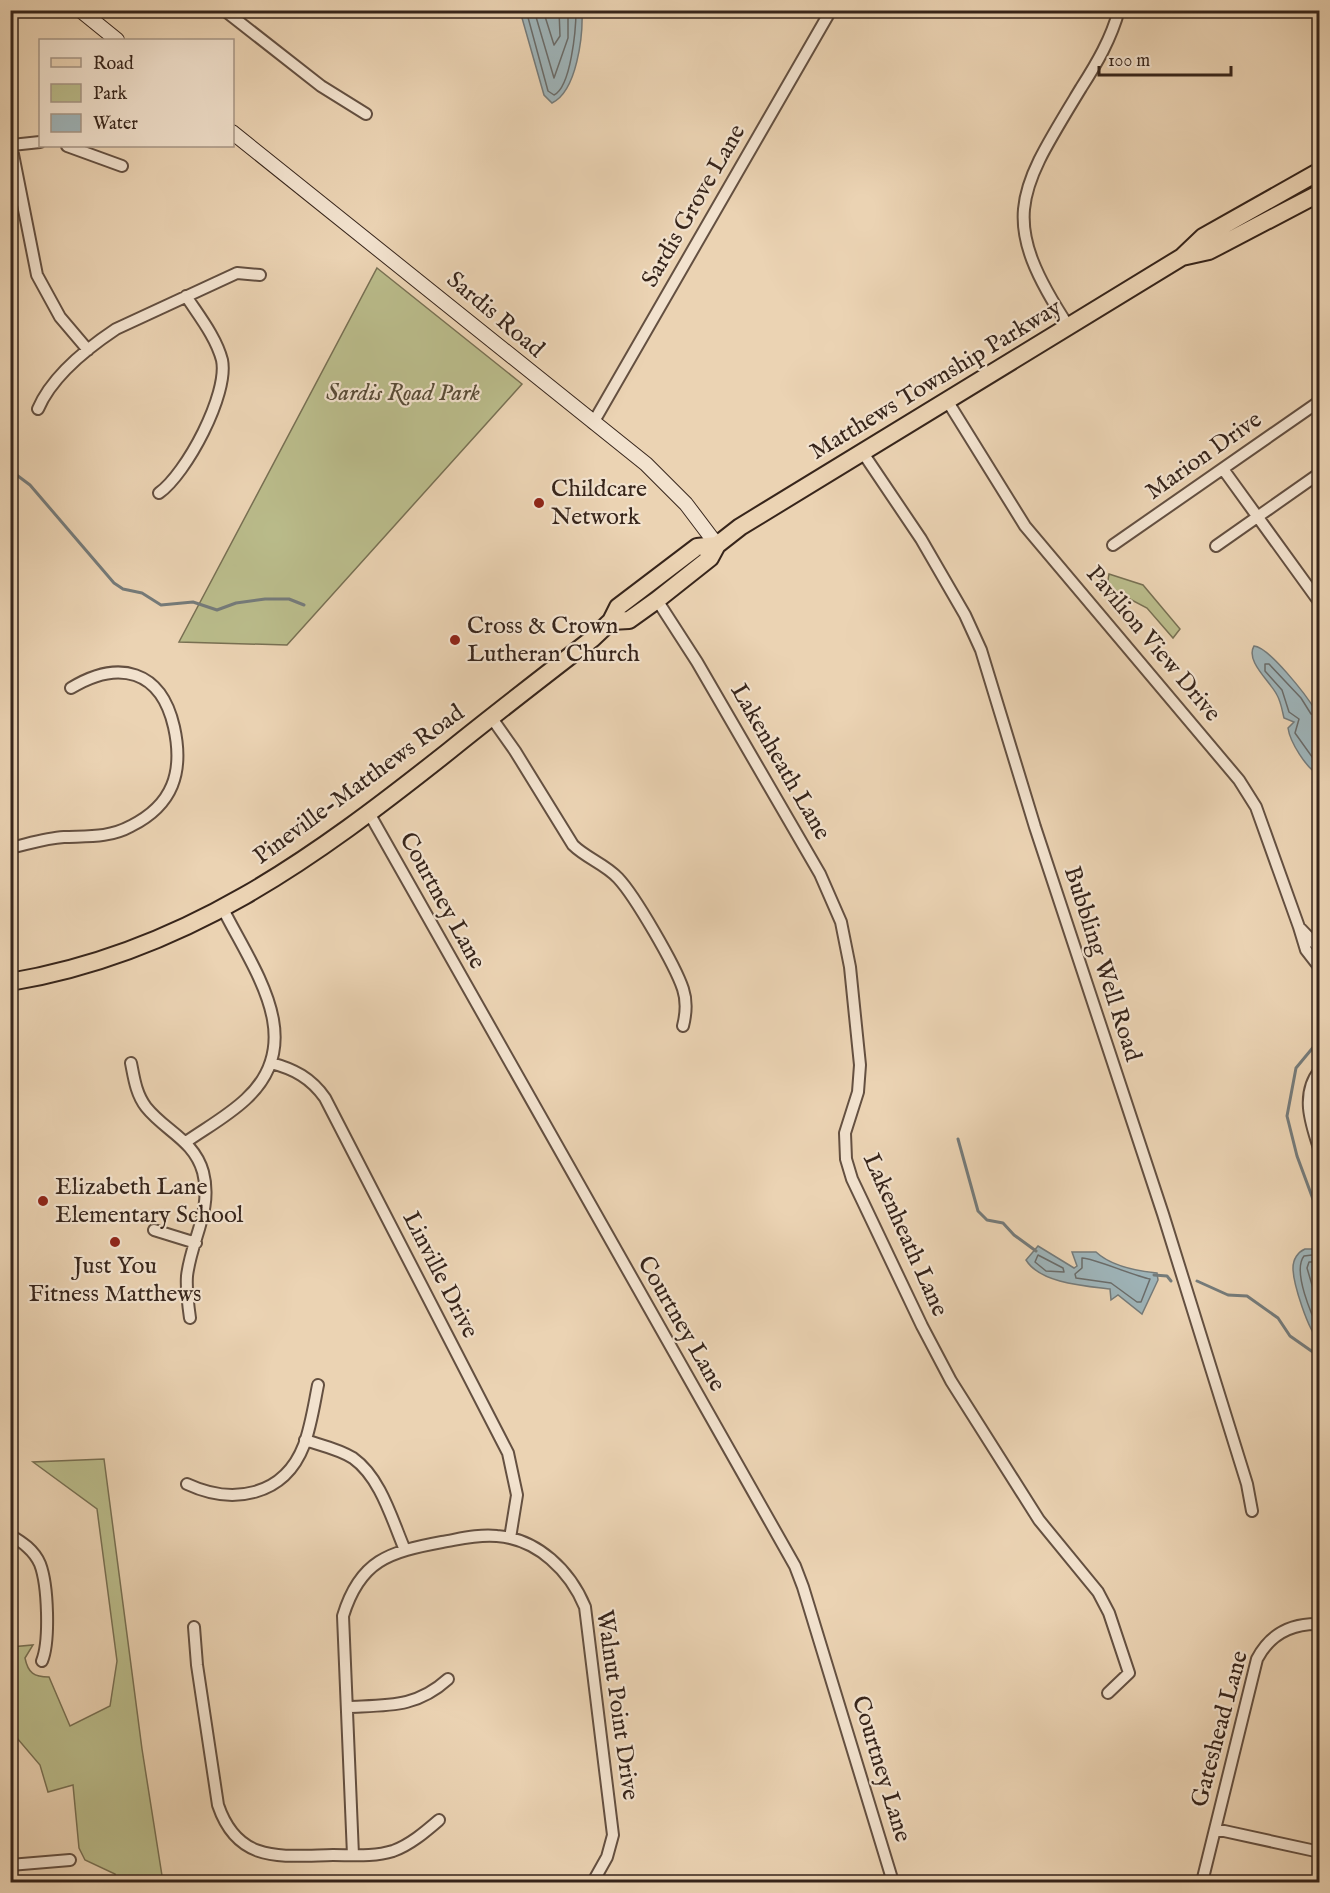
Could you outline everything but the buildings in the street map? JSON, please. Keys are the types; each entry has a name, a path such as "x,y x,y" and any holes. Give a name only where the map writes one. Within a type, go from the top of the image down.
{"main road":[{"path":"80,10 116,39"},
{"name":"Sardis Road","path":"234,134 667,483 701,521 717,545"},
{"name":"Matthews Township Parkway","path":"717,545 740,527 1182,257 1203,237 1320,171"},
{"name":"Matthews Township Parkway","path":"1182,257 1209,251 1320,193"},
{"name":"Pineville-Matthews Road","path":"611,621 629,620 657,600 710,558 717,545"},
{"name":"Pineville-Matthews Road","path":"10,982 62,971 122,953 223,909 287,872 369,813 590,640 611,621 618,607 697,547 717,545"}],"street":[{"path":"224,10 313,81 366,114"},
{"name":"Sardis Grove Lane","path":"593,423 831,10"},
{"path":"1069,327 1034,268 1024,234 1024,198 1036,164 1105,48 1119,10"},
{"path":"39,142 11,142 37,275 60,317 88,350"},
{"path":"70,147 122,166"},
{"path":"38,408 45,391 88,350 116,329 237,273 260,274"},
{"path":"159,493 178,477 219,399 223,382 218,350 186,296"},
{"name":"Marion Drive","path":"1113,545 1320,401"},
{"name":"Pavilion View Drive","path":"948,402 1025,526 1239,780 1256,807 1306,950 1320,968"},
{"name":"Bubbling Well Road","path":"863,453 921,539 965,615 981,650 1045,858 1163,1214 1247,1484 1252,1511"},
{"path":"1223,469 1319,603"},
{"path":"1216,546 1320,473"},
{"name":"Lakenheath Lane","path":"657,600 698,662 820,874 835,906 850,967 860,1065 858,1092 845,1133 847,1165 922,1326 951,1381 1039,1520 1083,1571 1105,1605 1129,1673 1108,1693"},
{"path":"10,848 53,838 101,836 120,831 152,812 174,783 179,766 176,734 170,709 155,687 133,674 109,671 97,674 71,688"},
{"path":"491,717 515,751 573,845 584,856 616,876 626,888 677,975 686,1006 683,1026"},
{"name":"Courtney Lane","path":"369,813 795,1566 893,1882"},
{"path":"186,1142 246,1100 260,1084 271,1063 276,1027 270,1002 223,909"},
{"name":"Pavilion View Drive","path":"1299,927 1320,949"},
{"path":"131,1063 135,1086 145,1106 186,1142 199,1160 206,1190 205,1212 187,1277 190,1318"},
{"name":"Linville Drive","path":"271,1063 301,1074 317,1087 325,1098 508,1453 517,1495 510,1538"},
{"path":"1320,1070 1311,1086 1308,1099 1310,1120 1320,1151"},
{"path":"154,1230 196,1243"},
{"path":"187,1484 204,1492 225,1496 258,1491 269,1486 288,1470 305,1440 318,1385"},
{"path":"305,1440 337,1450 361,1465 379,1491 405,1550"},
{"path":"10,1534 34,1553 42,1574 48,1638 42,1661"},
{"name":"Walnut Point Drive","path":"353,1855 344,1617 348,1601 368,1569 389,1555 474,1536 510,1538 538,1551 557,1565 574,1583 585,1607 613,1835 607,1857 593,1882"},
{"name":"Gateshead Lane","path":"1202,1882 1257,1659 1265,1645 1278,1633 1299,1625 1320,1624"},
{"path":"194,1627 197,1665 218,1805 228,1830 249,1848 272,1856 375,1854 398,1849 439,1821"},
{"path":"347,1707 403,1704 423,1698 448,1679"},
{"path":"1215,1829 1320,1852"},
{"path":"10,1865 70,1860"}],"green space":[{"name":"Sardis Road Park","path":"377,268 522,384 287,645 179,642"},
{"path":"1109,574 1143,585 1180,629 1173,638 1147,608 1107,587"},
{"path":"104,1459 142,1749 163,1882 116,1882 115,1874 85,1860 79,1848 73,1785 48,1792 40,1765 11,1731 11,1647 33,1645 25,1658 28,1667 36,1675 49,1677 70,1726 110,1706 117,1661 97,1509 33,1462"}],"water":[{"path":"520,11 582,11 580,48 573,75 561,97 552,103 544,95"},
{"path":"1254,646 1269,654 1296,684 1315,710 1319,709 1319,775 1309,767 1295,747 1288,728 1294,722 1284,718 1277,695 1255,664 1252,652"},
{"path":"1038,1246 1074,1268 1077,1266 1072,1252 1096,1252 1117,1264 1157,1273 1158,1280 1142,1314 1118,1295 1111,1300 1110,1289 1064,1282 1041,1274 1026,1260"},
{"path":"1305,1249 1319,1249 1319,1340 1306,1317 1294,1275 1295,1259"}],"waterway":[{"path":"10,470 30,485 114,583 123,589 142,593 161,605 193,602 217,610 236,603 265,599 289,599 304,605"},
{"path":"1320,1039 1296,1068 1287,1116 1297,1156 1320,1218"},
{"path":"958,1139 978,1211 987,1220 1003,1223 1014,1235 1036,1251"},
{"path":"1154,1275 1167,1276 1171,1281"},
{"path":"1197,1281 1228,1295 1247,1296 1278,1318 1290,1336 1320,1357"}],"place":[{"name":"Childcare Network","path":"539,503"},
{"name":"Cross & Crown Lutheran Church","path":"455,640"},
{"name":"Elizabeth Lane Elementary School","path":"43,1201"},
{"name":"Just You Fitness Matthews","path":"115,1242"}]}
